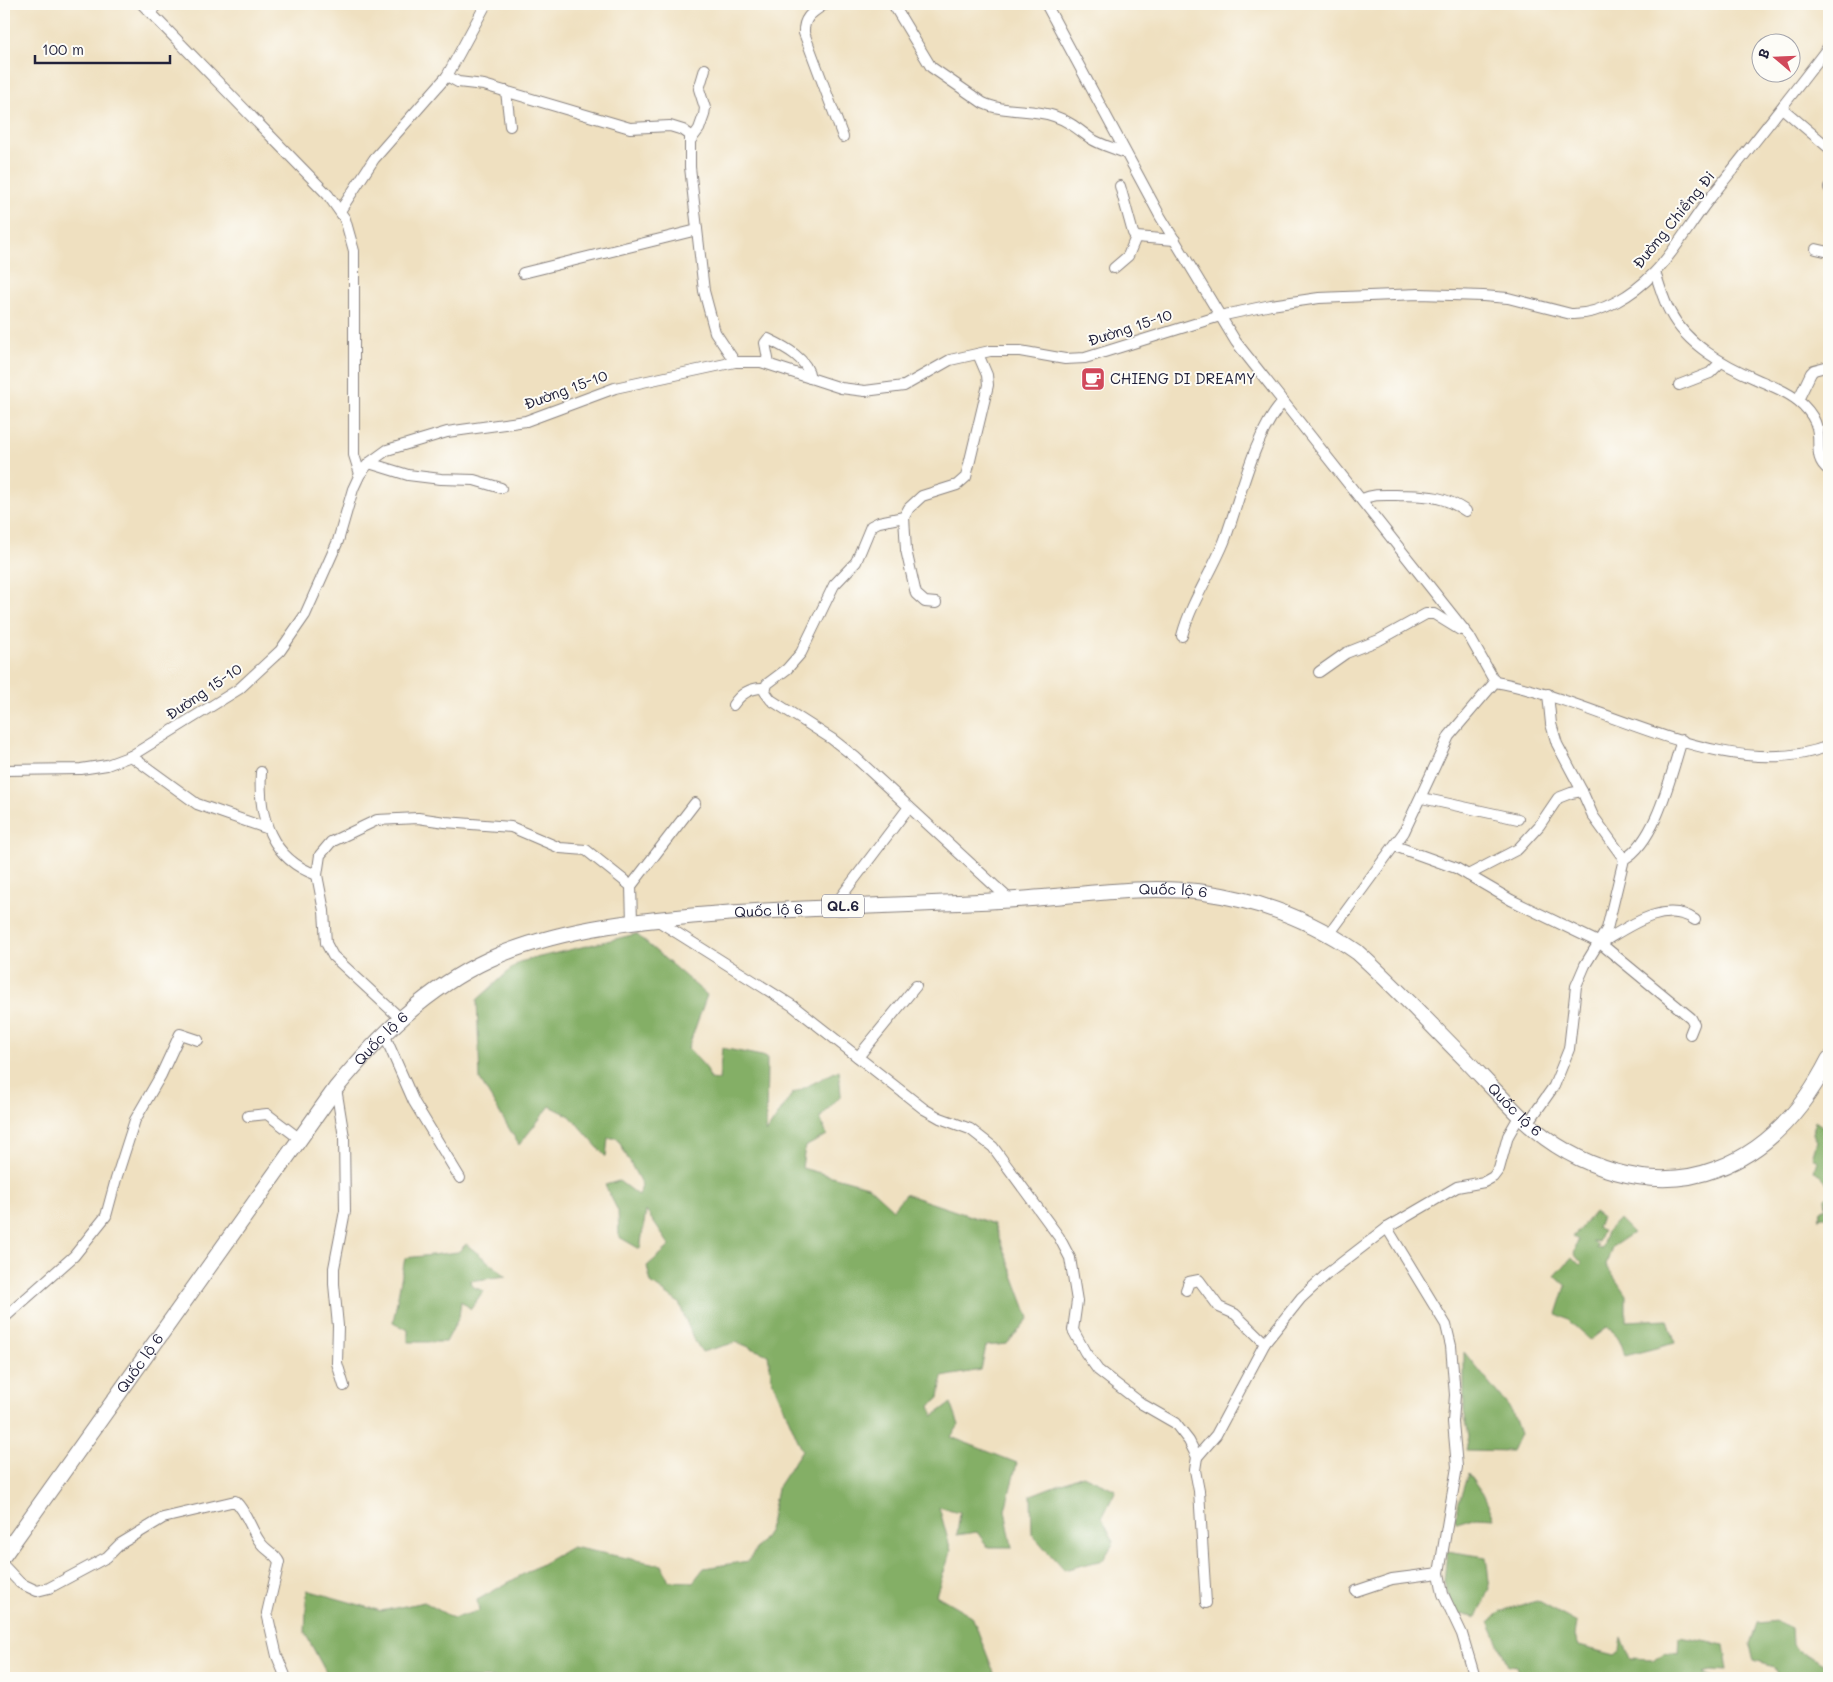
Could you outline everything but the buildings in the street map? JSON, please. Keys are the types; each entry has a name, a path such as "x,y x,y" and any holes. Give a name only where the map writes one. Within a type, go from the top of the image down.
{"highway":[{"name":"Quốc lộ 6","path":"4,1556 336,1088 384,1034 434,992 460,974 516,949 575,933 654,918 834,906 1010,900 1150,890 1200,892 1264,905 1294,916 1330,933 1357,952 1377,970 1524,1119 1570,1153 1606,1169 1663,1180 1690,1177 1728,1165 1752,1152 1772,1137 1796,1112 1811,1093 1829,1059"}],"street":[{"path":"142,4 340,211 348,226 354,251 354,455 360,474"},
{"path":"150,12 158,4"},
{"path":"340,211 374,158 447,76 486,4"},
{"path":"825,4 808,16 804,26 804,33 842,137"},
{"path":"893,4 931,67 983,103 991,107 1033,110 1053,115 1081,128 1090,138 1126,153"},
{"path":"1046,4 1126,153 1236,342 1469,636 1495,682 1548,694 1728,754 1765,758 1804,754 1829,746"},
{"name":"Đường Chiềng Đi","path":"1220,316 1271,304 1320,298 1419,294 1508,298 1550,310 1581,314 1616,302 1655,272 1693,220 1829,46"},
{"path":"690,141 699,128 704,115 705,108 700,89 705,69"},
{"path":"447,76 464,84 484,85 630,128 670,126 687,132 690,135 690,167 701,275 713,326 720,343 735,362"},
{"path":"506,91 510,126"},
{"path":"1782,108 1829,148"},
{"path":"1120,186 1132,233 1136,237 1175,240"},
{"path":"523,273 697,230"},
{"path":"1114,268 1128,256 1136,237"},
{"path":"1816,249 1829,252"},
{"path":"1655,272 1674,318 1693,341 1721,362 1798,400 1812,415 1817,428 1819,457 1824,466 1829,470"},
{"name":"Đường 15-10","path":"4,770 90,769 131,756 223,700 254,677 280,650 305,615 319,588 343,527 353,489 360,474 369,463 388,450 425,437 459,430 526,421 615,388 735,362 750,361 769,364 849,390 889,390 911,383 950,360 978,354 1020,350 1065,358 1085,358 1220,316"},
{"path":"769,364 765,344 768,339 804,361 809,367 810,378"},
{"path":"936,603 925,602 916,594 906,550 904,517 908,508 922,496 957,485 966,477 988,385 987,375 978,354"},
{"path":"1679,385 1710,373 1721,362"},
{"path":"1798,400 1811,373 1814,370 1829,366"},
{"path":"1182,636 1195,599 1223,543 1264,430 1283,402"},
{"path":"369,463 408,475 474,480 501,488"},
{"path":"1362,499 1374,494 1425,494 1453,502 1466,511"},
{"path":"733,704 744,693 758,688 765,688 801,653 834,585 856,562 871,526 879,522 904,517"},
{"path":"1319,672 1346,653 1379,640 1430,613 1439,616 1469,636"},
{"path":"1330,933 1395,846 1422,798 1439,755 1450,736 1495,682"},
{"path":"765,688 767,696 771,700 839,744 1010,900"},
{"path":"1548,694 1554,739 1593,816 1624,859"},
{"path":"1206,1603 1199,1490 1195,1470 1198,1457 1220,1428 1265,1343 1282,1320 1312,1287 1386,1228 1457,1187 1484,1182 1499,1169 1508,1136 1554,1086 1570,1049 1576,986 1585,965 1600,943 1610,922 1624,859 1633,853 1657,818 1682,740"},
{"path":"131,756 197,804 266,828"},
{"path":"261,772 261,792 266,828 287,859 300,868 317,874"},
{"path":"1468,875 1518,849 1540,826 1558,798 1582,791"},
{"path":"1422,798 1518,819"},
{"path":"632,922 631,886 695,803"},
{"path":"834,906 909,807"},
{"path":"401,1019 330,952 326,943 324,911 317,874 320,855 331,842 372,821 418,818 511,827 560,848 586,850 631,886"},
{"path":"1395,846 1447,864 1511,900 1600,943 1691,1018 1694,1024 1690,1034"},
{"path":"1600,943 1634,923 1652,916 1678,912 1696,920"},
{"path":"654,918 793,1006 924,1109 940,1118 970,1129 993,1147 1059,1237 1070,1258 1077,1301 1073,1330 1085,1352 1106,1375 1142,1404 1169,1419 1180,1428 1198,1457"},
{"path":"858,1058 916,986"},
{"path":"4,1318 74,1256 100,1226 110,1209 116,1178 138,1113 161,1075 180,1034 198,1040"},
{"path":"384,1034 414,1102 460,1178"},
{"path":"336,1088 344,1137 345,1211 334,1268 334,1284 338,1326 337,1363 344,1386"},
{"path":"248,1116 267,1114 300,1139"},
{"path":"1386,1228 1446,1325 1450,1338 1455,1395 1453,1422 1457,1466 1439,1573 1443,1594 1462,1634 1475,1678"},
{"path":"1186,1290 1189,1282 1199,1280 1219,1307 1235,1314 1265,1343"},
{"path":"4,1566 20,1583 38,1592 107,1557 120,1544 163,1518 235,1501 240,1506 260,1542 276,1556 279,1562 267,1613 277,1656 286,1678"},
{"path":"1356,1591 1392,1579 1439,1573"}],"green space":[{"path":"636,934 707,995 688,1048 707,1069 710,1079 719,1080 722,1048 767,1057 766,1133 792,1094 839,1070 841,1095 820,1118 827,1135 805,1147 802,1168 868,1186 893,1209 905,1194 994,1224 1029,1318 1007,1344 986,1346 981,1370 942,1377 939,1398 930,1406 933,1416 951,1403 959,1425 951,1437 1017,1463 1005,1510 1012,1547 988,1547 977,1532 957,1535 960,1512 939,1507 951,1551 936,1595 972,1616 996,1678 852,1678 849,1676 848,1678 329,1678 305,1633 307,1590 381,1611 424,1602 453,1618 479,1611 477,1600 572,1547 662,1565 669,1581 693,1582 704,1568 748,1561 769,1530 777,1488 802,1450 772,1380 768,1355 737,1342 702,1352 693,1338 679,1303 651,1283 647,1266 670,1246 646,1211 640,1249 619,1237 618,1211 605,1185 619,1181 639,1196 642,1185 617,1138 608,1138 606,1157 570,1116 550,1106 519,1145 480,1080 477,1000 519,962"},
{"path":"1815,1121 1829,1131 1829,1185 1814,1170 1817,1161 1812,1157 1817,1141 1813,1134"},
{"path":"1829,1195 1829,1218 1828,1216 1819,1218 1821,1211 1826,1208 1825,1199"},
{"path":"1594,1212 1601,1217 1597,1227 1603,1231 1598,1242 1592,1241 1598,1246 1596,1248 1601,1249 1607,1232 1619,1219 1633,1233 1612,1247 1606,1265 1626,1295 1626,1321 1668,1319 1675,1343 1625,1356 1619,1339 1610,1330 1606,1328 1590,1340 1568,1320 1557,1314 1566,1286 1555,1276 1572,1257 1580,1265 1582,1263 1574,1254 1578,1240 1573,1237"},
{"path":"466,1244 506,1276 470,1281 472,1286 483,1291 471,1309 461,1301 459,1317 446,1342 408,1342 408,1330 393,1322 405,1258 458,1252"},
{"path":"1464,1352 1512,1411 1520,1434 1512,1451 1466,1450 1469,1436 1464,1411"},
{"path":"1468,1473 1483,1494 1494,1518 1476,1517 1457,1523 1454,1518"},
{"path":"1083,1475 1116,1490 1102,1518 1114,1542 1103,1560 1064,1570 1032,1534 1031,1495"},
{"path":"1447,1551 1486,1557 1490,1589 1477,1618 1453,1612 1444,1581"},
{"path":"1537,1601 1577,1623 1575,1635 1579,1646 1614,1655 1620,1650 1622,1638 1630,1659 1654,1660 1664,1652 1679,1654 1680,1637 1724,1645 1728,1671 1710,1670 1704,1672 1715,1678 1520,1678 1516,1666 1508,1665 1489,1622 1500,1611"},
{"path":"1776,1621 1791,1628 1792,1644 1799,1651 1829,1667 1829,1678 1780,1678 1774,1667 1754,1661 1750,1644 1757,1623"}],"place":[{"name":"CHIENG DI DREAMY","path":"1093,379"}]}
